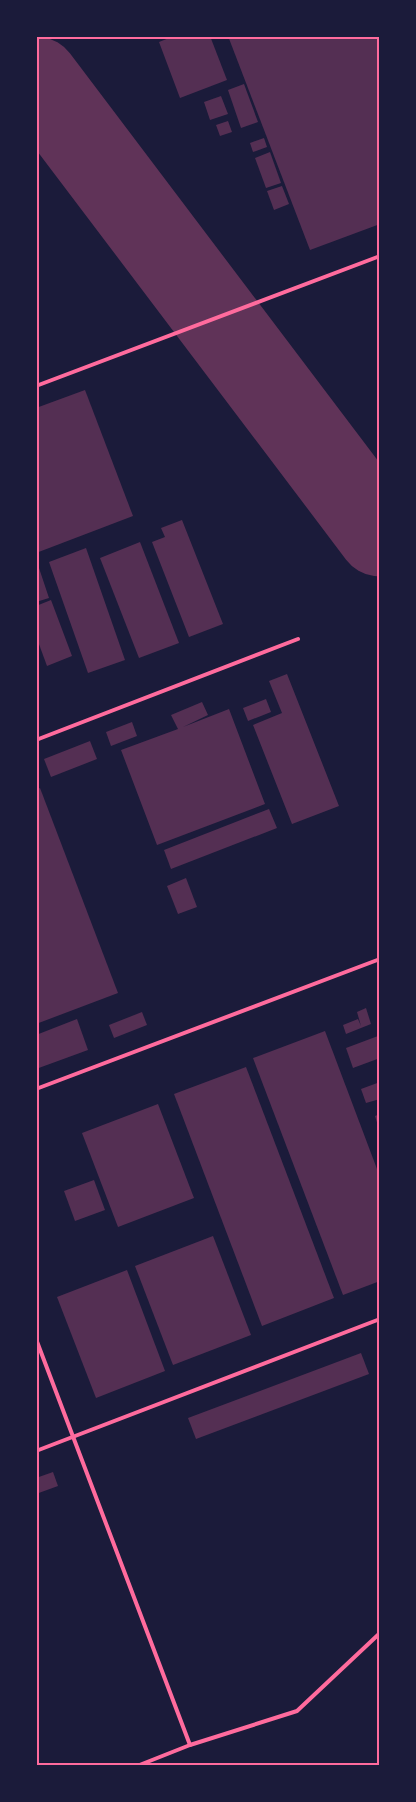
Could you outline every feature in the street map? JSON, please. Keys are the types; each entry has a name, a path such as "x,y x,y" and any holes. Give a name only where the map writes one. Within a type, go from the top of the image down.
{"lane":[{"path":"36,386 380,256"},
{"path":"36,740 298,639"},
{"path":"36,1089 380,959"},
{"path":"36,1451 380,1319"},
{"path":"36,1339 190,1745"},
{"path":"137,1766 190,1745 297,1711 380,1633"}],"building":[{"path":"174,36 210,36 227,80 180,98 159,42"},
{"path":"228,36 380,36 380,224 310,250"},
{"path":"244,84 258,122 241,128 228,90"},
{"path":"221,96 228,114 210,120 204,102"},
{"path":"228,121 232,132 220,136 216,125"},
{"path":"264,138 267,147 253,152 250,143"},
{"path":"270,152 281,183 266,188 255,158"},
{"path":"282,186 289,204 274,210 267,191"},
{"path":"85,390 133,516 36,553 36,408"},
{"path":"182,520 223,624 189,637 152,542 165,537 161,528"},
{"path":"140,542 179,643 139,658 100,558"},
{"path":"86,548 125,660 88,673 49,562"},
{"path":"39,568 49,598 36,602 36,569"},
{"path":"51,600 72,656 47,666 36,636 36,606"},
{"path":"287,674 339,806 292,824 253,725 282,713 269,681"},
{"path":"266,699 271,712 248,721 243,708"},
{"path":"202,702 208,715 183,727 229,709 265,804 157,845 121,750 178,729 171,715"},
{"path":"132,722 137,736 111,746 106,732"},
{"path":"90,741 97,759 51,777 44,759"},
{"path":"40,788 118,993 36,1024 36,790"},
{"path":"269,809 277,828 171,869 164,850"},
{"path":"186,878 197,907 178,914 167,886"},
{"path":"366,1008 371,1024 346,1034 343,1025 358,1019 361,1026 357,1012"},
{"path":"142,1012 147,1025 114,1038 109,1025"},
{"path":"77,1019 88,1050 36,1069 36,1035"},
{"path":"325,1031 380,1177 380,1281 343,1295 253,1058"},
{"path":"378,1036 380,1058 353,1068 346,1048"},
{"path":"246,1067 334,1298 262,1326 174,1094"},
{"path":"380,1082 380,1099 366,1103 361,1089"},
{"path":"158,1104 194,1198 118,1227 82,1133"},
{"path":"380,1114 380,1129 379,1129 375,1116"},
{"path":"94,1180 105,1210 75,1221 64,1191"},
{"path":"213,1236 251,1335 173,1365 135,1266"},
{"path":"127,1270 165,1371 96,1398 57,1297"},
{"path":"361,1353 369,1374 196,1439 188,1418"},
{"path":"53,1472 58,1486 36,1494 36,1478"}],"runway":[{"path":"36,79 380,534"}]}
